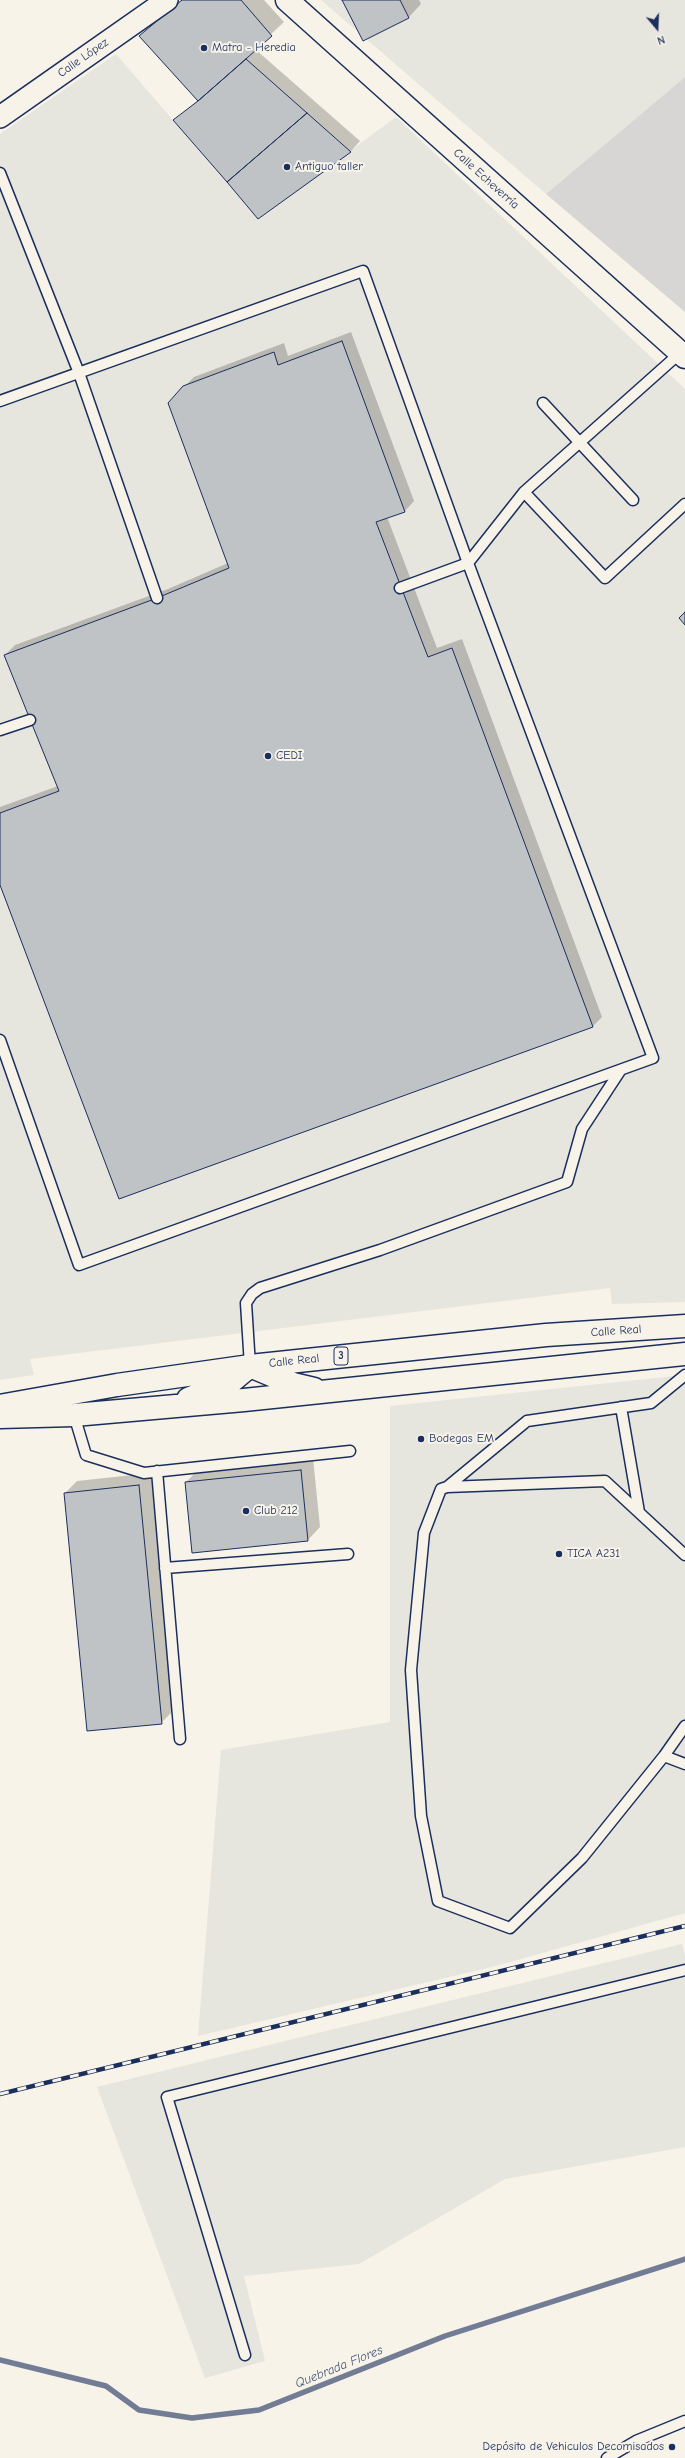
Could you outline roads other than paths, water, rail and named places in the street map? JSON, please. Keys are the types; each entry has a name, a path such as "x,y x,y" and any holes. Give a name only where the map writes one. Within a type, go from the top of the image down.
{"main road":[{"name":"Calle Echeverría","path":"287,0 683,355"},
{"name":"Calle Real","path":"0,1406 117,1385 250,1366 546,1335 685,1326"},
{"path":"0,1417 74,1415 169,1407 685,1354"},
{"path":"169,1407 232,1381 250,1366 293,1384 324,1392"}],"street":[{"name":"Calle López","path":"0,117 167,0"}],"lane":[{"path":"0,173 79,373 157,598"},
{"path":"0,401 363,271 468,563 654,1058 79,1264 0,1040"},
{"path":"400,588 468,563 524,492 683,355"},
{"path":"543,403 633,500"},
{"path":"524,492 605,578 685,504"},
{"path":"0,730 30,720"},
{"path":"250,1366 246,1303 252,1294 260,1288 380,1250 566,1182 582,1129 620,1070"},
{"path":"685,1375 652,1403 527,1421 447,1487 442,1489 424,1533 411,1670 421,1816 438,1901 510,1928 582,1858 664,1756 685,1726"},
{"path":"621,1407 639,1512"},
{"path":"74,1415 86,1455 144,1473 350,1451"},
{"path":"156,1471 180,1739"},
{"path":"447,1487 605,1481 685,1555"},
{"path":"165,1568 348,1554"},
{"path":"664,1756 685,1764"},
{"path":"245,2355 167,2097 685,1970"},
{"path":"607,2458 636,2441 685,2421"}],"waterway":[{"name":"Quebrada Flores","path":"0,2360 106,2386 139,2410 192,2418 259,2410 445,2336 685,2259"}],"railway":[{"path":"0,2094 685,1926"}],"place":[{"name":"Matra - Heredia","path":"204,48"},
{"name":"Antiguo taller","path":"287,167"},
{"name":"CEDI","path":"268,756"},
{"name":"Bodegas EM","path":"421,1439"},
{"name":"Club 212","path":"246,1511"},
{"name":"TICA A231","path":"559,1554"},
{"name":"Depósito de Vehiculos Decomisados","path":"672,2447"}]}
